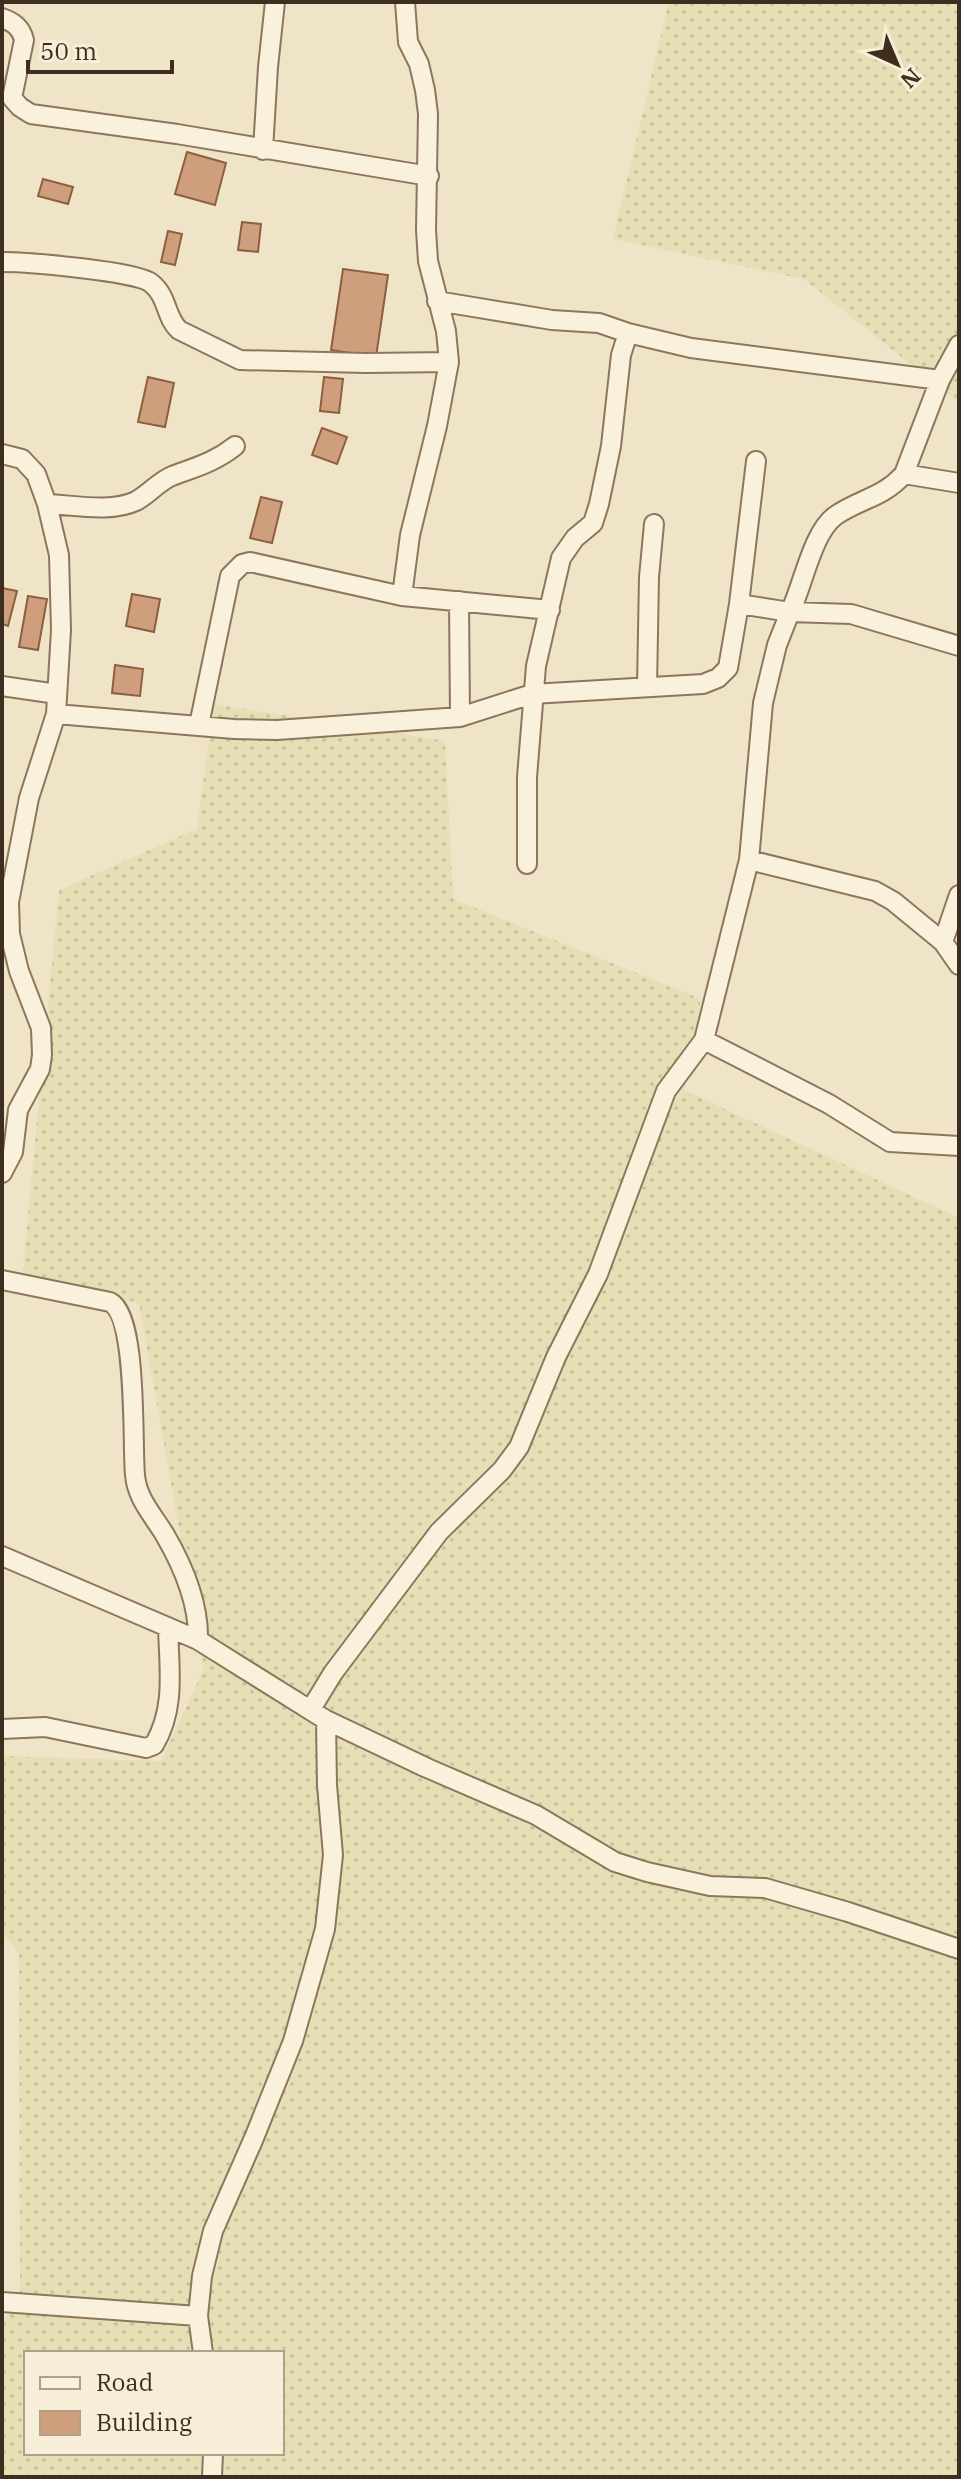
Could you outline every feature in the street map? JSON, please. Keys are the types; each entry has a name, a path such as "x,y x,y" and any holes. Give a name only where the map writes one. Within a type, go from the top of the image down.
{"street":[{"path":"263,150 275,2"},
{"path":"402,596 410,535 449,362 446,331 428,261 429,176 425,90 419,64 408,42 405,2"},
{"path":"2,18 16,25 24,40 12,98 26,112 429,176"},
{"path":"2,262 28,262 143,277 160,292 168,305 172,324 179,330 240,360 449,362"},
{"path":"437,301 552,320 599,323 691,348 940,380"},
{"path":"527,864 527,777 532,694 561,558 575,538 593,523 599,504 611,446 621,355 628,333"},
{"path":"203,2351 198,2316 202,2276 213,2231 293,2041 325,1929 333,1855 318,1714 333,1673 439,1532 502,1470 519,1447 551,1369 598,1274 666,1091 704,1040 749,860 763,703 777,645 823,529 833,517 880,495 904,474 940,380 959,345"},
{"path":"47,504 128,504 164,480 214,462 235,446"},
{"path":"2,454 22,459 30,465 41,484 59,555 61,630 56,714 29,798 9,902 10,934 19,971 41,1028 42,1055 40,1069 18,1110 13,1152 10,1163 2,1173"},
{"path":"56,714 277,730 460,717 532,694 703,684 724,674 731,657 756,461"},
{"path":"904,474 959,483"},
{"path":"647,687 649,577 654,524"},
{"path":"199,725 230,576 242,564 250,562 287,569 402,596 550,610"},
{"path":"459,601 460,717"},
{"path":"739,604 790,612 851,614 959,646"},
{"path":"2,686 57,694"},
{"path":"749,860 875,891 893,901 943,942 959,965"},
{"path":"943,942 959,895"},
{"path":"704,1040 829,1104 881,1138 905,1145 959,1146"},
{"path":"2,1280 110,1302 118,1308 129,1349 133,1387 137,1489 179,1560 199,1621 198,1640"},
{"path":"2,1556 198,1640 318,1714 427,1768 536,1815 615,1862 710,1886 765,1888 959,1949"},
{"path":"2,1729 45,1727 150,1748 158,1739 171,1692 168,1627"},
{"path":"2,2302 198,2316"},
{"path":"212,2477 213,2455"}],"shaded area":[{"path":"669,2 959,2 959,403 804,279 613,239"},
{"path":"214,704 445,741 453,899 701,999 684,1090 959,1218 959,2477 2,2477 2,2325 20,2299 19,1953 2,1932 2,1756 161,1761 204,1669 139,1303 22,1279 59,890 197,829"}],"building":[{"path":"187,152 226,163 215,205 175,194"},
{"path":"43,179 73,187 68,204 38,196"},
{"path":"242,222 261,224 258,252 238,250"},
{"path":"168,231 182,234 175,265 161,262"},
{"path":"343,269 388,275 376,357 331,350"},
{"path":"148,377 174,383 165,427 138,422"},
{"path":"324,377 343,379 339,413 320,411"},
{"path":"322,428 347,437 337,464 312,455"},
{"path":"261,497 282,502 272,543 250,538"},
{"path":"2,588 17,591 8,626 2,624"},
{"path":"132,594 160,599 154,632 126,626"},
{"path":"28,596 47,599 38,650 19,647"},
{"path":"115,665 143,669 140,696 112,693"}]}
